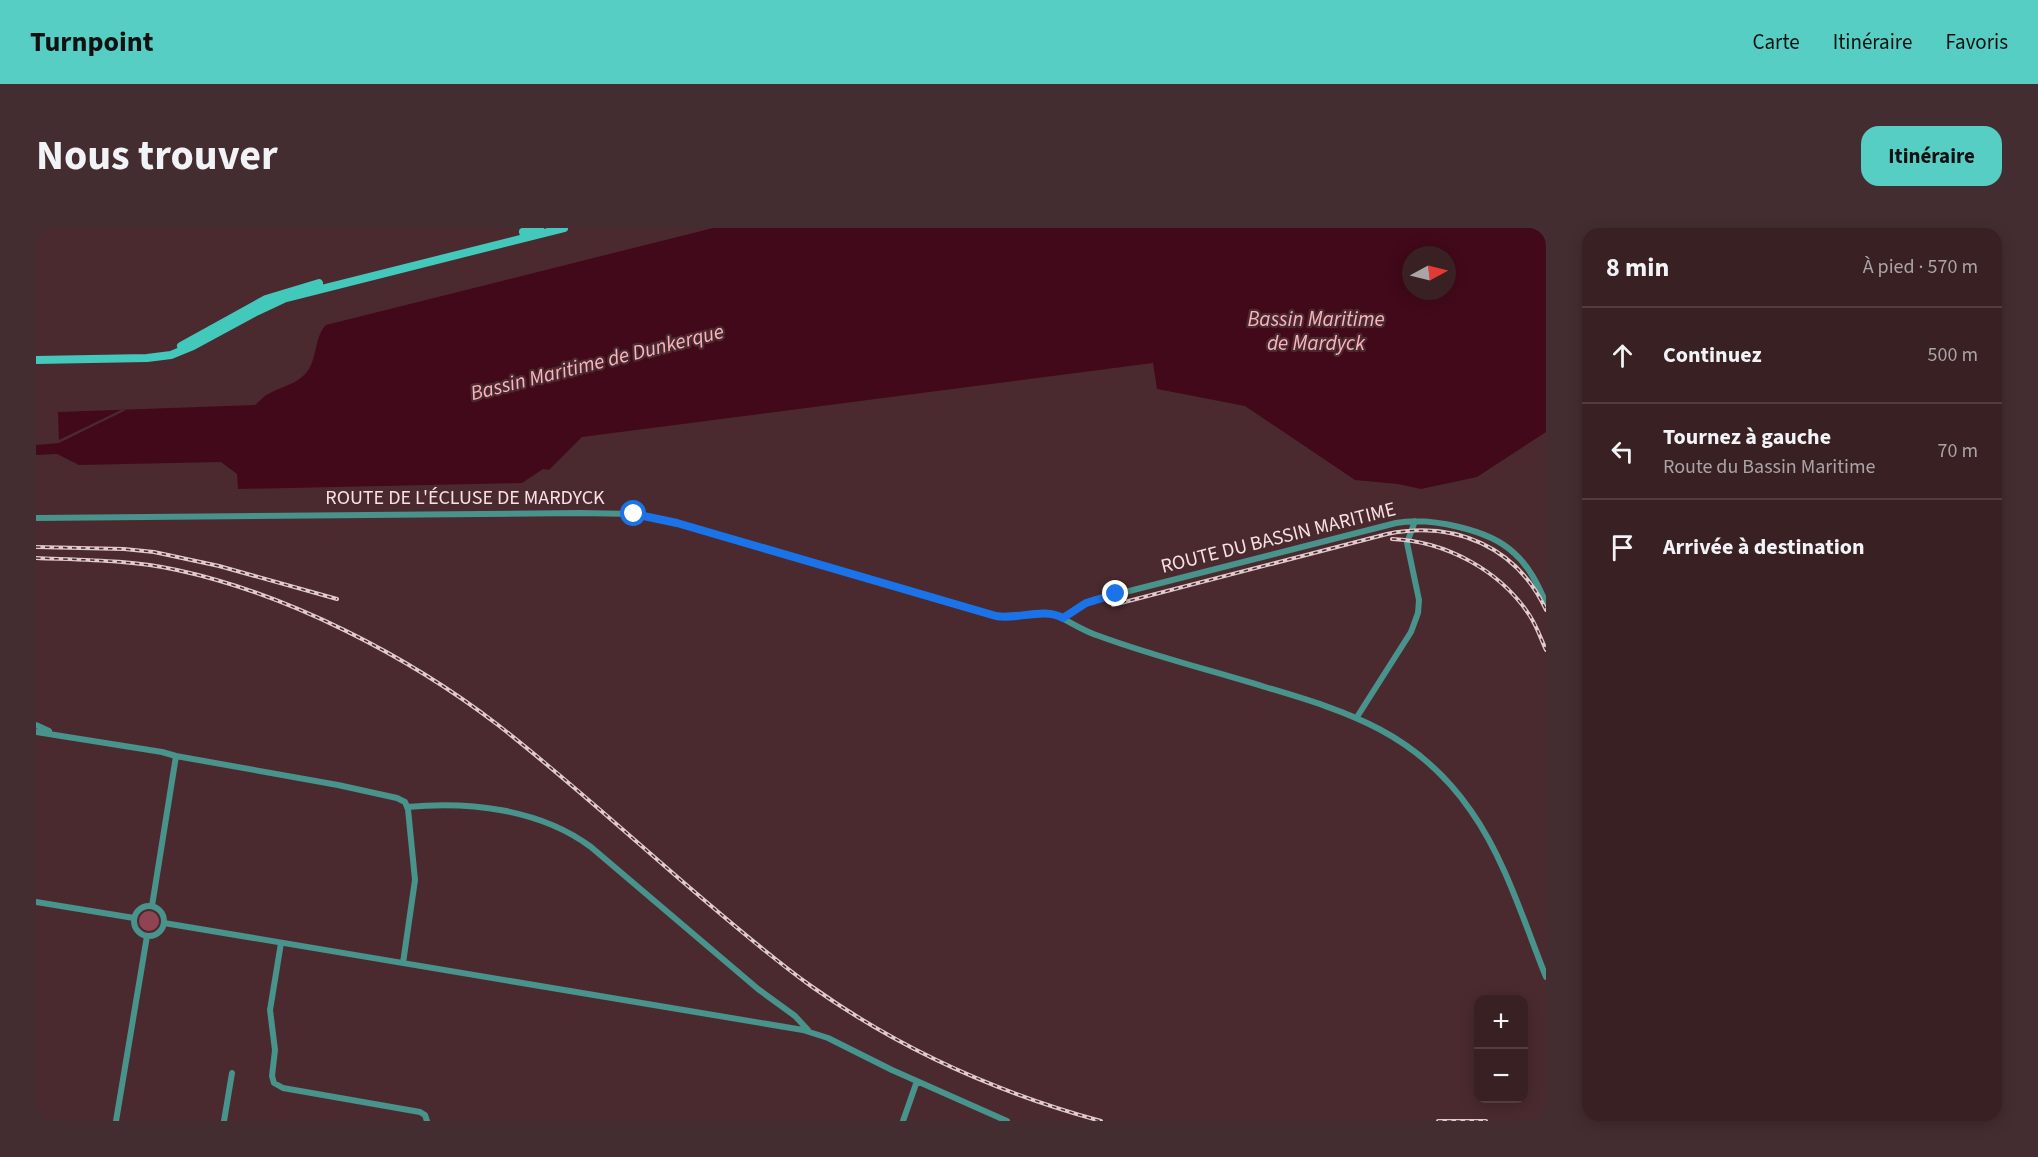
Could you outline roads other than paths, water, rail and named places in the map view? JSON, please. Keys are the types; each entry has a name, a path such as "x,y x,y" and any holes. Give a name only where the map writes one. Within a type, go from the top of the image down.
{"main road":[{"path":"128,358 176,348 284,292 540,228"},
{"path":"36,360 162,357 183,351 286,298 564,228"}],"street":[{"name":"ROUTE DE L'ÉCLUSE DE MARDYCK","path":"36,518 634,514 688,526 991,615 1011,618 1050,613 1103,638 1325,704 1357,717 1417,753 1447,781 1469,807 1495,852 1546,976"},
{"name":"ROUTE DU BASSIN MARITIME","path":"1063,618 1094,600 1396,523 1415,521 1460,528 1491,538 1506,546 1526,567 1546,603"},
{"path":"1357,717 1411,632 1417,617 1419,596 1407,546 1415,521"},
{"path":"36,724 58,734"},
{"path":"36,732 162,752 399,798 407,807 415,880 403,963"},
{"path":"152,906 176,756"},
{"path":"407,807 471,806 530,817 565,830 591,847 750,982 795,1016 809,1031"},
{"path":"36,902 134,918"},
{"path":"152,906 161,912 164,923 159,932 147,936 137,931 134,918 141,908 152,906"},
{"path":"164,923 809,1031 1007,1121"},
{"path":"116,1121 147,936"},
{"path":"281,943 270,1007 275,1050 272,1076 274,1083 283,1088 420,1112 424,1114 427,1121"},
{"path":"224,1121 232,1072"},
{"path":"903,1121 917,1081"}],"water":[{"name":"Bassin Maritime de Mardyck","path":"713,228 1546,228 1546,432 1477,477 1421,489 1398,484 1355,480 1245,406 1157,389 1153,363 582,437 549,470 543,469 522,483 238,489 237,474 221,462 79,465 57,454 36,455 36,445 59,443 58,412 255,405 265,396 295,382 305,374 312,364 322,330 326,325"}],"railway":[{"path":"1113,605 1387,534 1436,531 1460,535 1481,543 1501,555 1534,588 1546,610"},
{"path":"1392,539 1412,541 1452,552 1488,572 1518,600 1532,620 1546,650"},
{"path":"36,547 154,552 219,566 337,599"},
{"path":"36,558 142,564 219,581 304,611 386,652 425,675 498,725 760,947 844,1008 914,1049 950,1066 1024,1097 1101,1121"},
{"path":"1438,1121 1486,1121"}],"water label":[{"name":"Bassin Maritime de Dunkerque","path":"597,362"}]}
